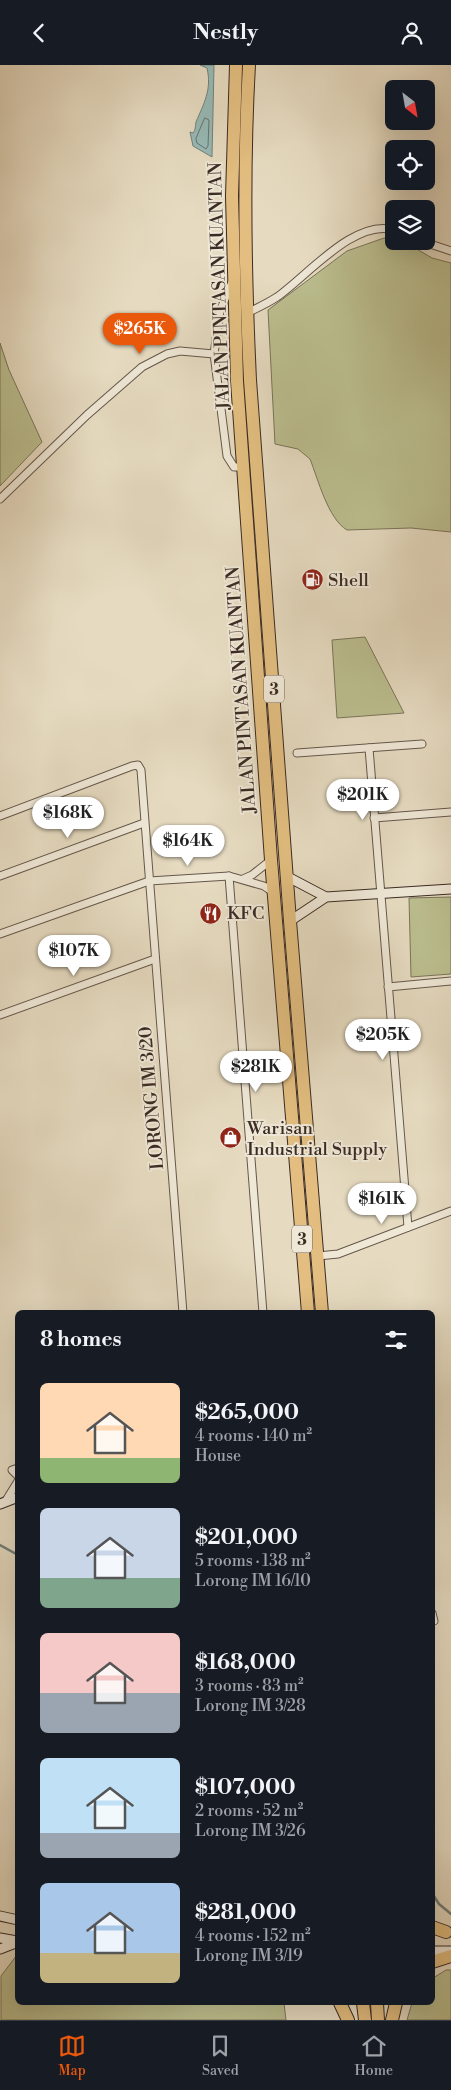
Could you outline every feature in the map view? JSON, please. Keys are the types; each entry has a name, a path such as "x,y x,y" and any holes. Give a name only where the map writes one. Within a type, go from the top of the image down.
{"highway":[{"name":"JALAN PINTASAN KUANTAN","path":"236,65 232,196 232,280 271,860 308,1310"},
{"name":"JALAN PINTASAN KUANTAN","path":"249,65 246,196 247,313 290,921 322,1310"},
{"path":"435,1928 449,1932"},
{"path":"435,1961 451,1956"},
{"path":"341,2005 350,2020"},
{"path":"350,2005 350,2020"},
{"path":"364,2005 365,2020"},
{"path":"377,2005 378,2020"},
{"path":"386,2005 387,2020"},
{"path":"392,2020 396,2005"}],"street":[{"path":"247,313 277,297 347,241 374,229 385,228"},
{"path":"435,246 451,251"},
{"path":"232,280 220,311 214,354 227,456 234,467 244,467"},
{"path":"0,499 86,415 142,367 167,354 180,351 214,354"},
{"path":"297,753 422,743"},
{"path":"369,748 408,1227"},
{"name":"LORONG IM 3/20","path":"0,816 138,765 141,770 184,1310"},
{"path":"374,818 451,812"},
{"path":"0,876 144,823"},
{"path":"243,879 252,875 271,860"},
{"path":"229,876 263,1310"},
{"path":"0,934 149,881 229,876 264,886 274,893"},
{"path":"288,877 326,897"},
{"path":"290,921 326,897 451,889"},
{"path":"0,1015 155,959"},
{"path":"388,987 451,981"},
{"path":"318,1256 338,1254 451,1211"},
{"path":"2,1503 15,1485"},
{"path":"2,1503 15,1498"},
{"path":"0,1916 15,1919"},
{"path":"435,1932 449,1932"},
{"path":"0,1937 15,1941"},
{"path":"0,1949 15,1943"},
{"path":"435,1951 451,1951"}],"green space":[{"path":"384,238 385,250 418,250 432,258 451,263 451,532 411,528 347,530 340,525 329,508 310,459 298,449 275,444 268,310 347,251"},
{"path":"0,343 9,370 42,442 0,486"},
{"path":"365,637 404,713 337,718 332,640"},
{"path":"451,897 451,974 411,977 409,898"},
{"path":"15,1958 15,2005 284,2005 286,2020 1,2020 1,1976"},
{"path":"446,1970 451,1970 451,2020 407,2020 411,2005 435,2005 435,1977"}],"water":[{"path":"200,65 214,65 212,157 193,146 190,132 193,133 195,130 196,122 208,90 207,68"}],"waterway":[{"path":"0,1545 15,1553"},
{"path":"435,1898 439,1904 451,1914"}],"place":[{"name":"Shell","path":"312,580"},
{"name":"KFC","path":"211,913"},
{"name":"Warisan Industrial Supply","path":"231,1138"}]}
